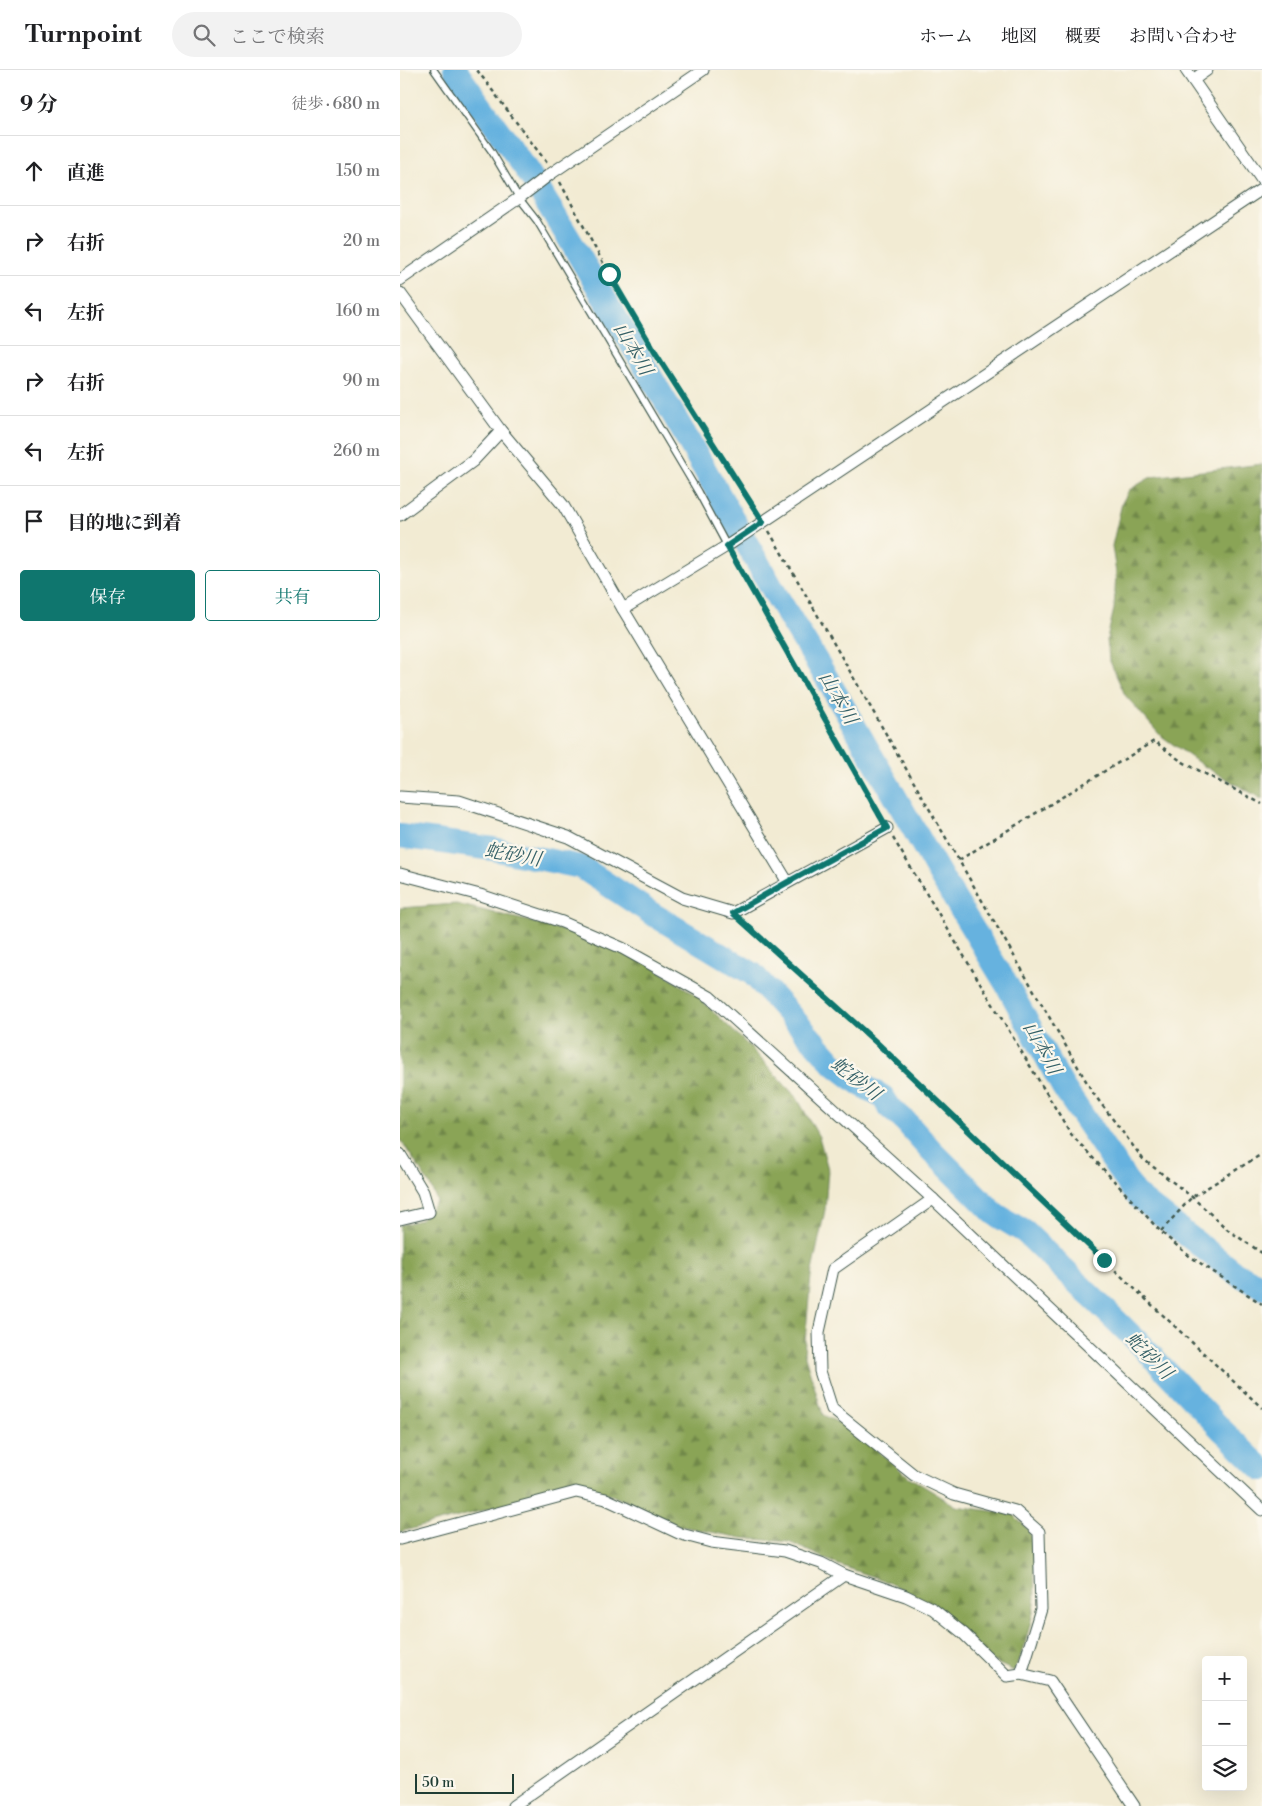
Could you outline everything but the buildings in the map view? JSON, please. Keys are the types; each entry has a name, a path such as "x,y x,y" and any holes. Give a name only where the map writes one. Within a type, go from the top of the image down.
{"street":[{"path":"400,280 703,70"},
{"path":"1207,70 1189,75 1262,180"},
{"path":"623,609 760,524 1262,189"},
{"path":"400,293 501,431 563,505 623,609 788,882"},
{"path":"400,515 472,461 501,431"},
{"path":"400,797 459,801 568,837 682,898 733,913 887,828"},
{"path":"400,874 480,895 562,922 622,948 710,997 934,1199 1262,1510"},
{"path":"400,1154 423,1192 430,1212 400,1219"},
{"path":"934,1199 834,1269 819,1332 820,1371 832,1409 914,1475 954,1494 1015,1511 1039,1532 1041,1609 1021,1674"},
{"path":"400,1539 576,1492 606,1499 682,1534 711,1542 785,1550 821,1563 844,1575 906,1596 934,1609 963,1633 1007,1676 1021,1674 1050,1681 1134,1806"},
{"path":"513,1806 844,1575"}],"lane":[{"path":"434,70 521,196 728,545"}],"path":[{"path":"477,70 573,203 609,274 959,860 1093,1093 1144,1159 1192,1197 1228,1230 1262,1253"},
{"path":"728,545 887,828 1071,1134 1161,1232 1188,1255 1262,1304"},
{"path":"959,860 1154,741 1181,761 1262,804"},
{"path":"733,913 877,1043 1262,1408"},
{"path":"1161,1232 1192,1197 1262,1154"}],"green space":[{"path":"1262,464 1262,799 1202,765 1160,735 1125,695 1109,659 1107,639 1114,609 1116,573 1112,546 1122,503 1129,490 1151,477"},
{"path":"456,904 624,947 697,996 750,1047 797,1098 819,1137 828,1169 825,1210 811,1276 804,1353 823,1415 853,1430 909,1477 956,1506 1013,1514 1029,1530 1034,1552 1035,1605 1024,1648 1014,1671 973,1652 919,1598 883,1580 836,1564 789,1542 742,1538 680,1526 607,1493 581,1487 400,1532 400,1225 420,1220 437,1201 430,1185 400,1139 400,908"}],"waterway":[{"name":"山本川","path":"455,70 528,172 568,237 680,426 776,595 829,682 943,880 1007,985 1063,1087 1136,1195 1234,1272 1262,1287"},
{"name":"蛇砂川","path":"400,836 493,849 581,867 654,915 753,974 835,1065 860,1084 883,1097 889,1107 905,1121 995,1214 1025,1232 1137,1341 1262,1469"}],"route":[{"path":"609,274 656,354 763,522 727,546 887,828 733,913 877,1043 1104,1260"}]}
